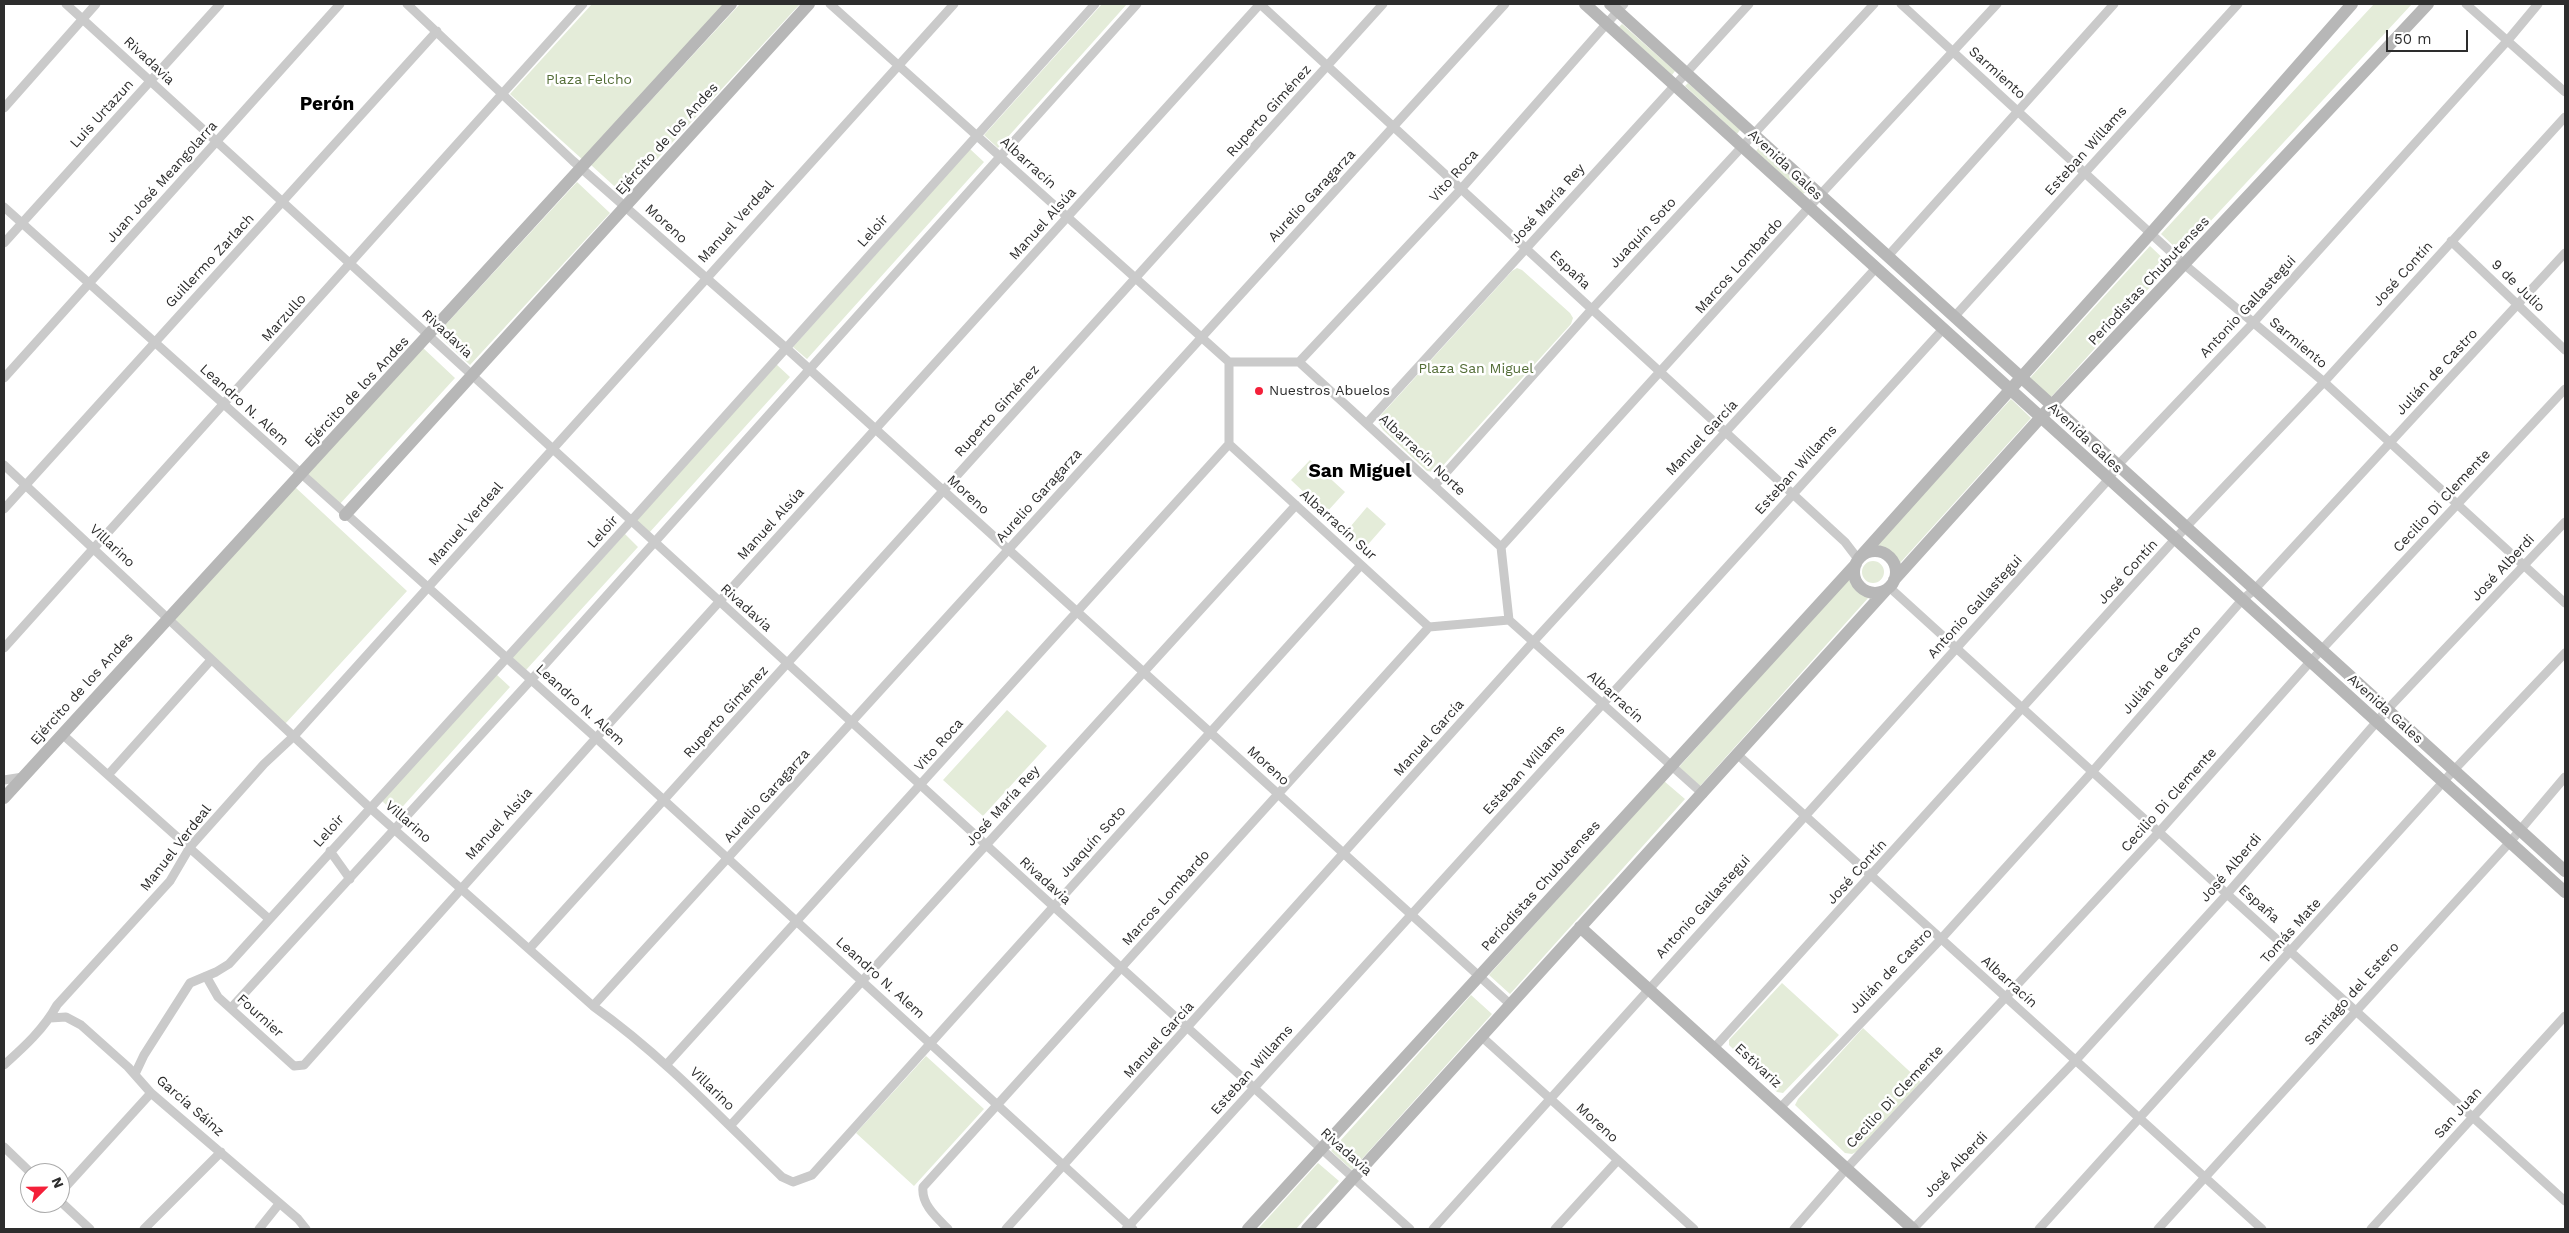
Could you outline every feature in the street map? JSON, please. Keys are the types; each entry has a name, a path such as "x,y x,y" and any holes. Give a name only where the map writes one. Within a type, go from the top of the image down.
{"street":[{"name":"Rivadavia","path":"66,4 631,522 1410,1229"},
{"path":"4,108 96,4"},
{"name":"Luis Urtazun","path":"4,243 220,4"},
{"name":"Juan José Meangolarra","path":"4,378 340,4"},
{"name":"Moreno","path":"406,4 582,168 786,348 1511,1005"},
{"name":"Marzullo","path":"4,648 351,265 583,4"},
{"name":"Ejército de los Andes","path":"4,798 731,4"},
{"name":"Ejército de los Andes","path":"345,515 809,4"},
{"name":"Albarracín","path":"830,4 1229,362"},
{"name":"Manuel Verdeal","path":"4,1065 50,1018 57,1005 170,882 190,847 264,764 294,736 429,587 551,448 954,4"},
{"name":"Leloir","path":"135,1074 144,1055 183,991 190,983 229,964 631,522 1095,4"},
{"path":"231,1008 531,680 1137,4"},
{"name":"España","path":"1260,4 1395,126 1725,433 1846,542 1858,560"},
{"name":"Manuel Alsúa","path":"304,1065 461,887 1260,4"},
{"name":"Ruperto Giménez","path":"530,948 1383,4"},
{"name":"Aurelio Garagarza","path":"593,1006 729,859 1505,4"},
{"name":"Avenida Gales","path":"1584,4 2565,892"},
{"name":"José María Rey","path":"1367,422 1673,84 1749,4"},
{"name":"Juaquín Soto","path":"1435,484 1592,309 1874,4"},
{"name":"Sarmiento","path":"1901,4 2185,265 2324,382 2565,603"},
{"name":"Marcos Lombardo","path":"1502,548 1661,374 1821,194 1997,4"},
{"path":"1888,256 2114,4"},
{"name":"Esteban Willams","path":"1955,316 2238,4"},
{"name":"Periodistas Chubutenses","path":"1248,1229 1858,560 2009,389 2151,234 2352,4"},
{"name":"Periodistas Chubutenses","path":"1307,1229 1703,794 2051,406 2428,4"},
{"path":"2466,4 2565,92"},
{"name":"Antonio Gallastegui","path":"1433,1229 1648,988 2108,480 2117,466 2253,323 2508,40 2538,4"},
{"name":"Avenida Gales","path":"1617,6 1685,72 1955,316 2051,406 2565,871"},
{"name":"Vito Roca","path":"1299,362 1462,188 1607,24 1617,6"},
{"name":"Guillermo Zarlach","path":"4,509 437,31"},
{"name":"José Contín","path":"1715,1048 2024,709 2186,527 2324,382 2565,117"},
{"name":"Leandro N. Alem","path":"4,207 345,515 429,587 596,738 998,1104 1129,1228"},
{"name":"9 de Julio","path":"2451,241 2565,350"},
{"name":"Julián de Castro","path":"1780,1107 1941,939 2092,772 2242,600 2254,590 2565,253"},
{"name":"Manuel García","path":"1006,1229 1533,642 1876,268"},
{"name":"Esteban Willams","path":"1129,1228 1943,329"},
{"path":"1230,444 1229,362 1299,362"},
{"name":"Albarracín Norte","path":"1299,362 1435,484 1502,548"},
{"name":"Cecilio Di Clemente","path":"1794,1229 1847,1168 2007,998 2159,832 2310,662 2565,389"},
{"name":"Vito Roca","path":"667,1064 1230,444"},
{"name":"Albarracín Sur","path":"1230,444 1429,627"},
{"name":"Villarino","path":"4,465 370,807 593,1006 631,1033 667,1064 782,1177 793,1182 803,1179"},
{"name":"José María Rey","path":"730,1126 1296,505"},
{"name":"José Alberdi","path":"1913,1229 2076,1060 2227,894 2387,710 2565,522"},
{"path":"1429,627 1509,620 1502,548"},
{"path":"1872,552 1886,555 1894,566 1890,586 1873,593 1860,588 1854,577 1858,560 1872,552"},
{"name":"Juaquín Soto","path":"803,1179 812,1175 1361,565"},
{"name":"España","path":"1890,586 2565,1201"},
{"name":"Albarracín","path":"1509,620 1703,794"},
{"name":"Marcos Lombardo","path":"948,1229 927,1206 922,1194 923,1186 1429,627"},
{"name":"Tomás Mate","path":"2039,1229 2454,770 2565,653"},
{"path":"108,775 211,660"},
{"path":"62,734 269,919"},
{"name":"Albarracín","path":"1738,755 2262,1229"},
{"path":"4,780 23,777"},
{"name":"Santiago del Estero","path":"2158,1229 2510,842 2519,829 2565,777"},
{"path":"330,851 350,879"},
{"name":"Estivariz","path":"1580,927 1913,1229"},
{"name":"Fournier","path":"206,976 218,997 294,1066 304,1065"},
{"name":"San Juan","path":"2371,1229 2565,1016"},
{"name":"García Sáinz","path":"50,1018 72,1019 135,1074 151,1093 221,1152 306,1229"},
{"name":"Moreno","path":"1482,1038 1694,1229"},
{"path":"70,1183 151,1093"},
{"path":"4,1147 21,1163"},
{"path":"144,1229 221,1152"},
{"path":"1555,1229 1618,1160"},
{"path":"259,1229 280,1204"},
{"path":"70,1210 90,1229"}],"green space":[{"name":"Plaza Felcho","path":"592,4 724,4 583,160 510,94"},
{"path":"740,4 800,4 624,195 591,165"},
{"path":"1102,4 1127,4 998,148 984,135"},
{"path":"2374,4 2412,4 2181,253 2161,234"},
{"path":"1622,24 1675,71 1672,75 1619,27"},
{"path":"1688,83 1740,130 1737,134 1685,86"},
{"path":"1759,147 1807,191 1803,194 1756,151"},
{"path":"970,149 984,162 807,359 793,347"},
{"path":"577,182 610,213 470,365 437,334"},
{"path":"2150,246 2170,265 2051,397 2030,378"},
{"name":"Plaza San Miguel","path":"1517,268 1522,270 1570,313 1573,318 1571,324 1439,470 1434,472 1427,471 1383,430 1378,422 1381,415 1512,271"},
{"path":"422,347 455,378 339,505 306,475"},
{"path":"776,364 790,377 649,533 636,520"},
{"path":"2011,399 2031,418 1899,564 1891,552 1877,545"},
{"path":"1310,460 1345,492 1326,513 1291,480"},
{"path":"295,487 407,591 285,724 173,620"},
{"path":"1367,507 1386,524 1364,549 1345,533"},
{"path":"625,534 638,547 526,670 512,657"},
{"path":"1873,561 1883,568 1884,572 1877,582 1873,583 1863,576 1862,572 1869,562"},
{"path":"1848,578 1856,591 1869,597 1700,786 1679,767"},
{"path":"496,674 510,687 396,814 382,801"},
{"path":"1007,710 1047,746 983,816 943,780"},
{"path":"1664,781 1685,799 1510,994 1489,975"},
{"path":"1782,983 1839,1035 1783,1093 1777,1092 1729,1045 1729,1040"},
{"path":"1471,995 1492,1014 1352,1170 1331,1151"},
{"path":"1863,1028 1921,1082 1858,1151 1852,1154 1845,1153 1795,1105 1798,1099"},
{"path":"926,1056 984,1109 914,1186 856,1133"},
{"path":"1318,1163 1339,1181 1296,1229 1258,1229"}],"place":[{"name":"Nuestros Abuelos","path":"1259,391"}],"district":[{"name":"Perón","path":"327,104"},
{"name":"San Miguel","path":"1360,471"}]}
